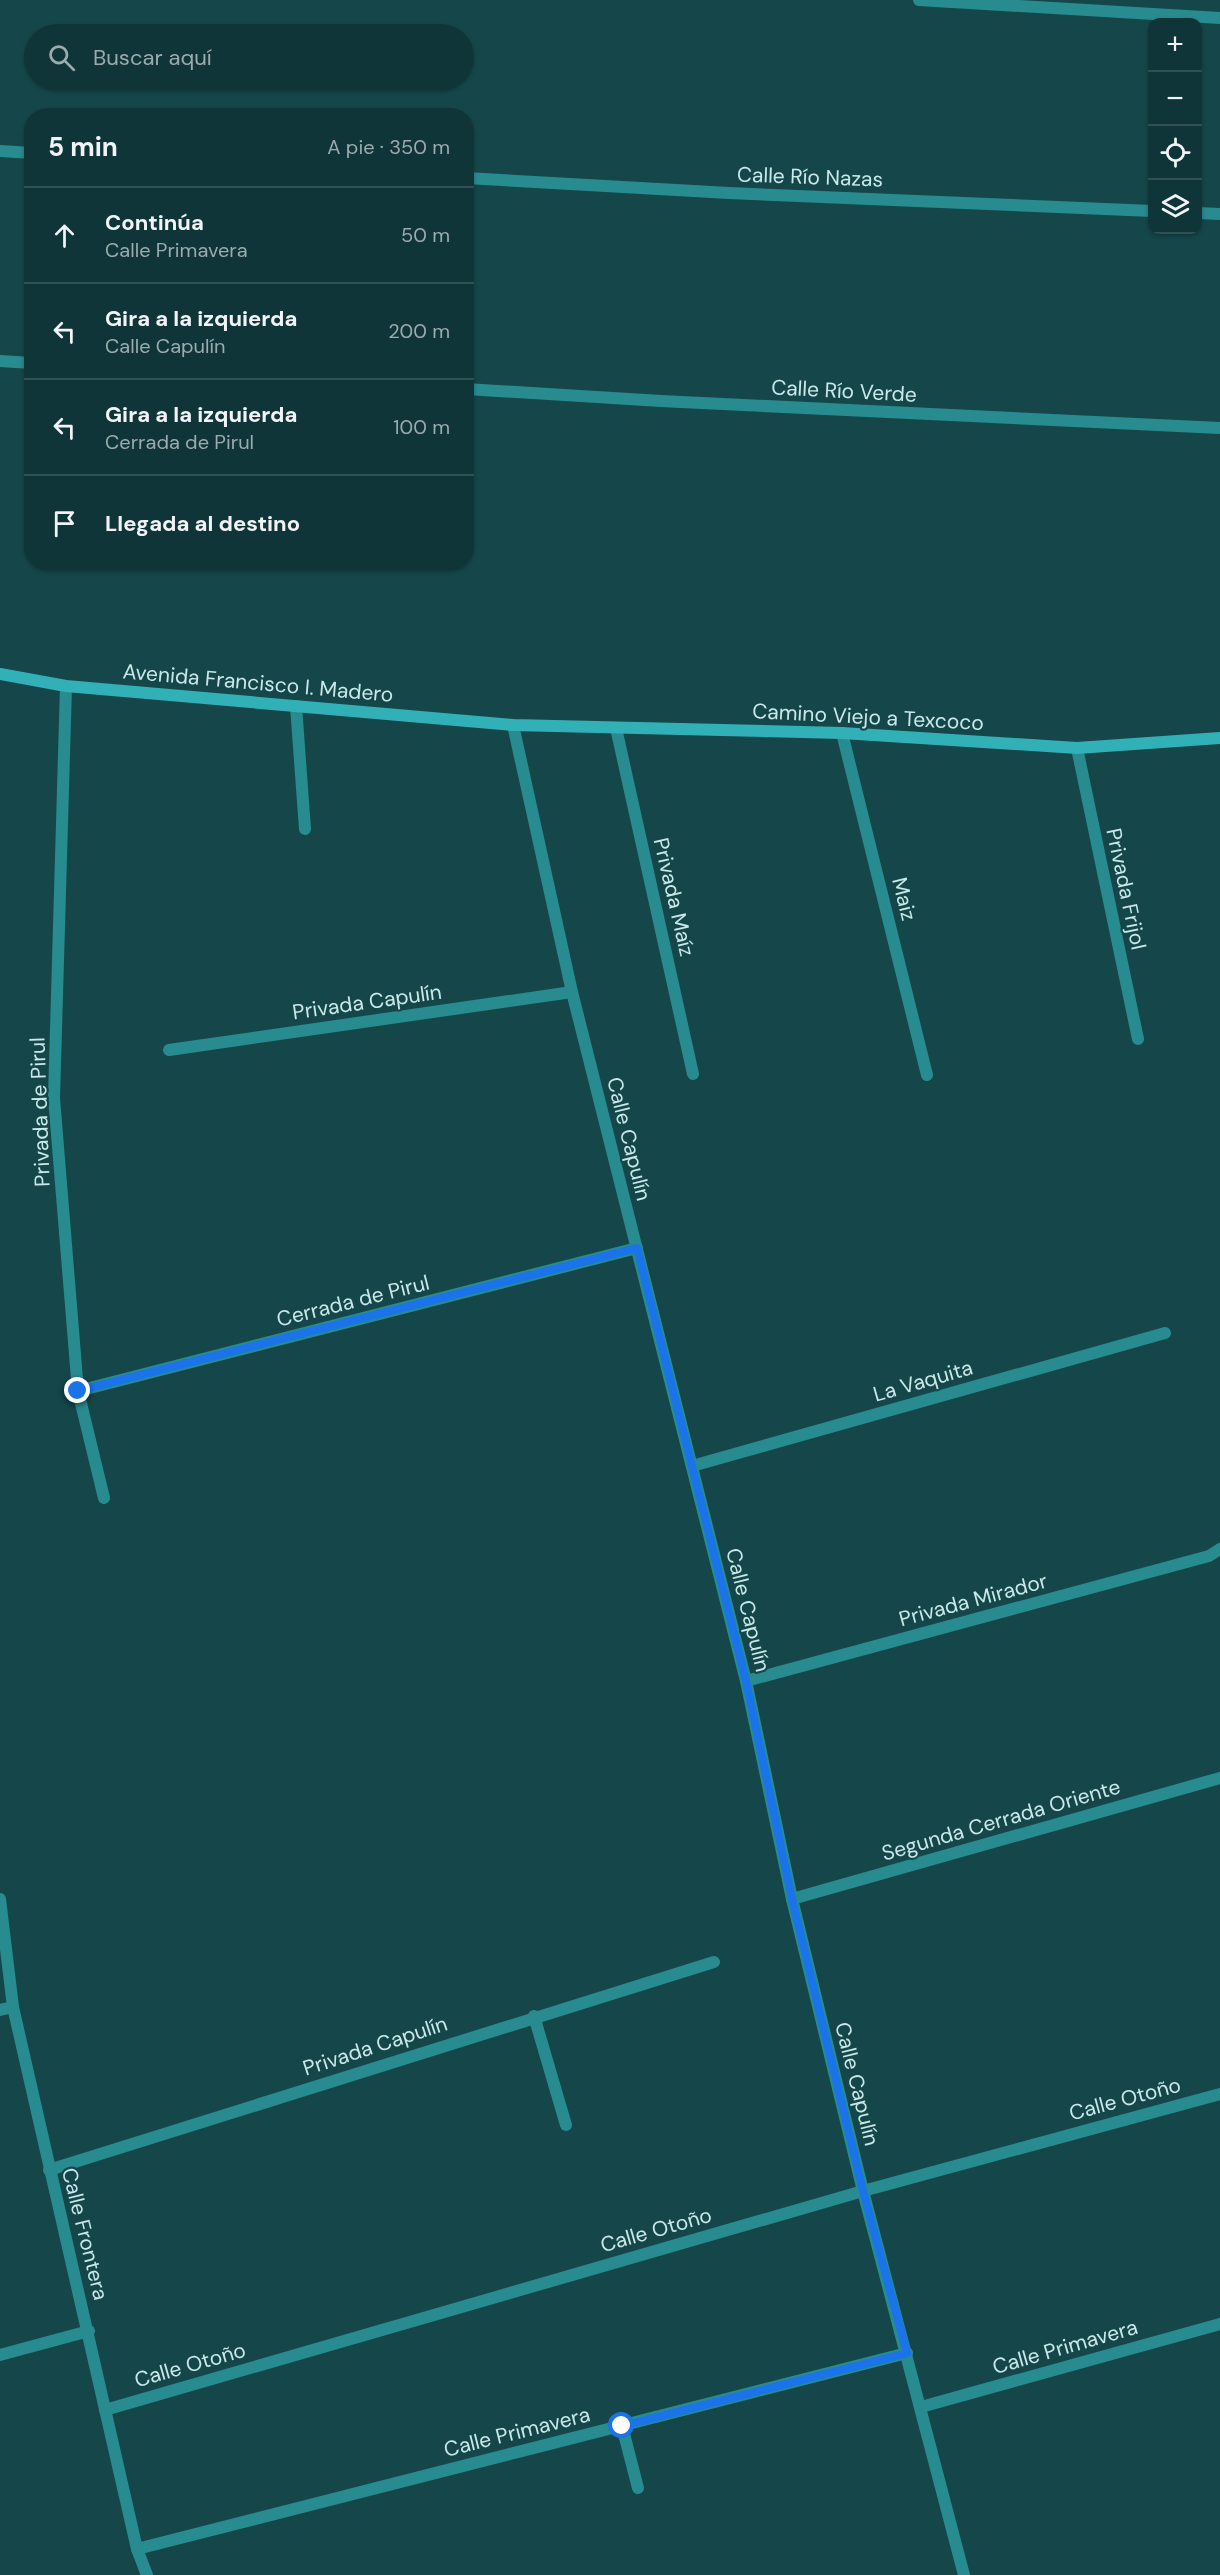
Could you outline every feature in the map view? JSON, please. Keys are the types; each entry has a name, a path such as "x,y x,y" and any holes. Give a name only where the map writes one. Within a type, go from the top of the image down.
{"main road":[{"name":"Avenida Francisco I. Madero","path":"0,674 66,686 513,725"},
{"name":"Camino Viejo a Texcoco","path":"513,725 843,733 1077,748 1220,738"}],"street":[{"path":"920,0 1220,18"},
{"path":"0,151 24,152"},
{"name":"Calle Río Nazas","path":"474,178 741,194 1148,211"},
{"path":"1202,213 1220,214"},
{"path":"0,361 24,362"},
{"name":"Calle Río Verde","path":"474,389 661,401 1220,428"},
{"name":"Privada de Pirul","path":"66,686 54,1098 78,1391 104,1498"},
{"path":"296,705 304,828"},
{"name":"Calle Capulín","path":"513,725 572,992 746,1681 792,1899 863,2191 964,2575"},
{"name":"Privada Maíz","path":"616,728 693,1074"},
{"name":"Maiz","path":"843,733 927,1075"},
{"name":"Privada Frijol","path":"1077,748 1137,1039"},
{"name":"Privada Capulín","path":"169,1050 572,992"},
{"name":"Cerrada de Pirul","path":"78,1391 637,1248"},
{"name":"La Vaquita","path":"692,1466 1165,1333"},
{"name":"Privada Mirador","path":"746,1681 1215,1552"},
{"name":"Segunda Cerrada Oriente","path":"792,1899 1220,1778"},
{"name":"Calle Frontera","path":"0,1899 13,2007 144,2574"},
{"name":"Privada Capulín","path":"49,2170 534,2016 714,1962"},
{"path":"0,2010 13,2007"},
{"path":"534,2016 566,2125"},
{"name":"Calle Otoño","path":"105,2410 863,2191 1220,2094"},
{"name":"Calle Primavera","path":"921,2407 1220,2324"},
{"path":"0,2355 89,2331"},
{"name":"Calle Primavera","path":"137,2549 907,2353"},
{"path":"622,2426 639,2488"}],"route":[{"path":"78,1391 637,1248 746,1681 792,1899 863,2191 907,2353 622,2426"}]}
